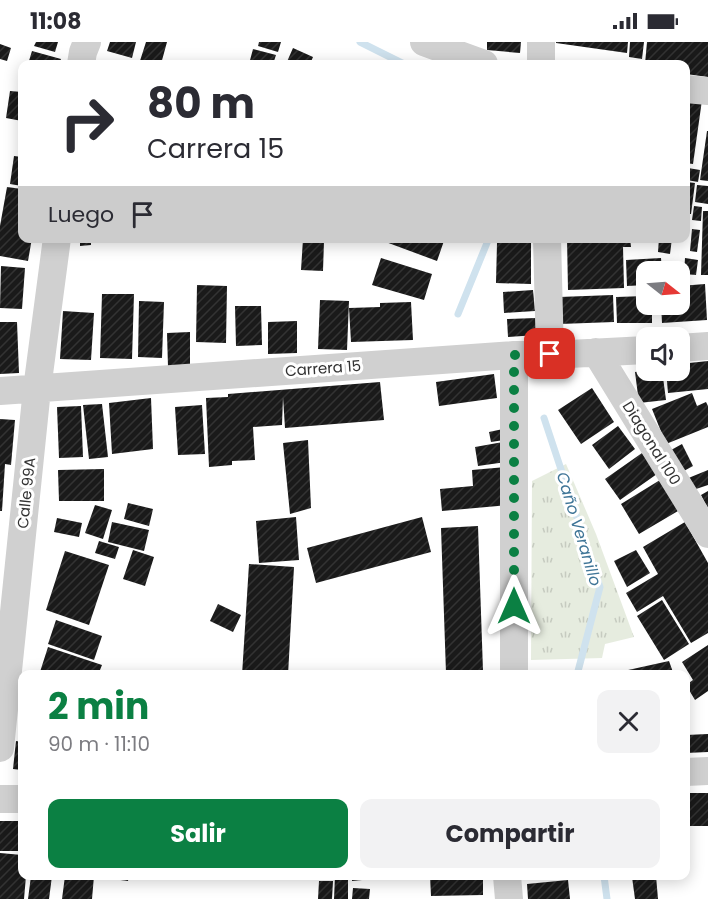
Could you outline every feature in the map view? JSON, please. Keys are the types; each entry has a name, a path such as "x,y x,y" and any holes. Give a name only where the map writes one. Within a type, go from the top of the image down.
{"street":[{"path":"82,60 87,42"},
{"path":"424,42 473,60"},
{"path":"541,42 542,60"},
{"path":"690,89 708,91"},
{"name":"Calle 99A","path":"0,748 37,389 56,243"},
{"path":"547,243 550,354"},
{"path":"690,347 708,346"},
{"name":"Carrera 15","path":"0,391 514,355 636,350"},
{"name":"Diagonal 100","path":"596,352 708,534"},
{"path":"514,355 514,670"},
{"path":"690,772 708,771"},
{"path":"0,799 18,799"},
{"path":"507,880 509,899"}],"green space":[{"path":"566,464 596,534 634,637 605,644 602,658 531,660 532,481"}],"building":[{"path":"36,42 58,42 55,52 34,46"},
{"path":"110,42 136,42 132,58 107,51"},
{"path":"146,42 167,42 162,60 140,60"},
{"path":"259,42 281,42 278,52 258,46"},
{"path":"487,42 521,42 520,53 487,50"},
{"path":"556,42 628,42 627,53"},
{"path":"630,42 644,42 642,59 629,57"},
{"path":"647,42 708,42 708,77 690,75 690,60 645,60"},
{"path":"0,44 11,48 7,61 0,59"},
{"path":"293,48 313,57 312,60 288,60"},
{"path":"253,49 276,55 274,60 250,60"},
{"path":"32,51 61,59 61,60 29,60"},
{"path":"10,91 18,92 18,120 6,118"},
{"path":"690,98 702,100 693,164 690,164"},
{"path":"708,131 708,181 700,180"},
{"path":"14,156 18,156 18,185 10,184"},
{"path":"690,168 700,170 698,182 690,181"},
{"path":"690,182 695,183 690,214"},
{"path":"697,185 708,186 708,204 695,202"},
{"path":"7,187 18,188 18,243 31,243 28,261 0,256 0,226"},
{"path":"694,206 702,207 701,221 692,220"},
{"path":"703,211 708,211 708,275 701,275"},
{"path":"692,229 700,230 697,252 690,251"},
{"path":"80,243 91,243 91,245 80,246"},
{"path":"303,243 324,243 323,271 301,270"},
{"path":"388,243 443,243 437,261"},
{"path":"497,243 531,243 531,284 496,283"},
{"path":"567,243 631,243 631,247 623,247 624,288 568,290"},
{"path":"659,243 671,243 670,254 658,252"},
{"path":"381,258 432,274 424,300 372,285"},
{"path":"661,258 661,261 636,261 636,286 627,286 626,260"},
{"path":"685,258 698,260 696,275 690,274 690,261 685,261"},
{"path":"1,266 25,268 22,309 0,308"},
{"path":"705,284 707,320 662,323 662,315 690,315 690,285"},
{"path":"197,285 227,286 226,343 196,342"},
{"path":"533,290 535,311 504,313 503,292"},
{"path":"102,294 134,294 132,359 100,358"},
{"path":"613,295 614,322 560,324 559,297"},
{"path":"636,296 636,315 652,315 652,323 617,323 616,297"},
{"path":"320,300 349,301 347,350 318,349"},
{"path":"139,301 164,302 162,358 138,357"},
{"path":"411,302 413,340 351,342 349,308 380,307 380,303"},
{"path":"235,306 261,306 262,345 236,346"},
{"path":"63,311 94,313 91,360 60,359"},
{"path":"536,318 537,335 508,337 507,319"},
{"path":"297,321 297,353 268,354 268,322"},
{"path":"0,322 17,322 19,373 0,374"},
{"path":"190,332 190,366 168,367 167,333"},
{"path":"708,361 708,389 668,393 667,381 690,381 690,363"},
{"path":"494,374 497,398 439,406 436,382"},
{"path":"636,381 663,381 666,400 639,403"},
{"path":"380,382 384,420 285,428 283,397 282,425 253,427 255,460 232,461 232,465 209,467 206,398 228,397 228,394"},
{"path":"592,388 614,422 581,444 558,410"},
{"path":"692,393 697,406 706,402 708,406 708,427 666,444 652,409"},
{"path":"151,398 153,449 112,454 109,403"},
{"path":"102,404 108,457 89,459 83,405"},
{"path":"202,405 205,454 178,455 175,407"},
{"path":"81,406 83,457 59,458 57,407"},
{"path":"0,419 15,420 11,465 5,464 2,511 0,511"},
{"path":"618,426 635,449 609,469 592,445"},
{"path":"503,429 504,440 491,442 489,432"},
{"path":"308,440 311,508 290,514 283,443"},
{"path":"503,442 506,462 478,466 475,447"},
{"path":"682,444 693,466 682,472 671,450"},
{"path":"642,453 657,474 620,500 605,479"},
{"path":"506,467 509,505 442,511 440,489 473,486 472,470"},
{"path":"104,469 104,501 59,501 58,470"},
{"path":"708,470 708,485 690,491 686,479"},
{"path":"660,480 678,511 639,534 621,504"},
{"path":"708,491 708,509 701,495"},
{"path":"128,503 153,509 149,526 124,519"},
{"path":"95,505 112,510 103,539 85,533"},
{"path":"296,517 299,560 259,563 256,521"},
{"path":"422,517 431,552 316,583 307,548"},
{"path":"57,518 82,523 79,537 54,532"},
{"path":"112,522 149,530 144,551 108,542"},
{"path":"685,522 708,563 708,633 691,643 663,596 637,612 626,593 658,574 643,547"},
{"path":"478,526 483,670 446,670 441,528"},
{"path":"99,541 119,547 115,559 95,553"},
{"path":"133,550 154,557 145,586 123,579"},
{"path":"636,550 650,573 627,587 614,561"},
{"path":"65,551 109,565 89,625 46,610"},
{"path":"249,564 294,567 288,670 242,670"},
{"path":"662,600 689,644 664,660 637,616"},
{"path":"218,604 241,615 233,632 210,621"},
{"path":"56,620 102,636 94,660 48,644"},
{"path":"708,645 708,691 695,700 690,692 690,682 693,680 690,670 687,670 682,662"},
{"path":"48,647 102,665 100,670 41,670"},
{"path":"669,661 672,670 628,670"},
{"path":"708,734 708,752 690,753 690,735"},
{"path":"16,741 18,741 18,770 13,769"},
{"path":"690,793 708,793 708,826 690,826"},
{"path":"0,821 18,821 18,851 0,851"},
{"path":"0,853 18,855 18,880 26,880 24,899 0,899"},
{"path":"30,880 51,880 49,899 28,899"},
{"path":"64,880 94,880 92,899 62,899"},
{"path":"335,880 348,880 348,899 334,899"},
{"path":"430,880 483,880 483,895 431,896"},
{"path":"568,880 570,899 528,899 527,884"},
{"path":"632,880 656,880 658,899 635,899"},
{"path":"319,881 333,881 332,899 318,899"},
{"path":"353,888 370,889 369,899 352,899"}],"waterway":[{"name":"Caño Veranillo","path":"360,42 396,60"},
{"name":"Caño Veranillo","path":"458,314 487,243"},
{"name":"Caño Veranillo","path":"544,418 600,587 578,670"},
{"name":"Caño Veranillo","path":"605,880 607,899"}],"route":[{"path":"514,606 514,355 550,354"}]}
